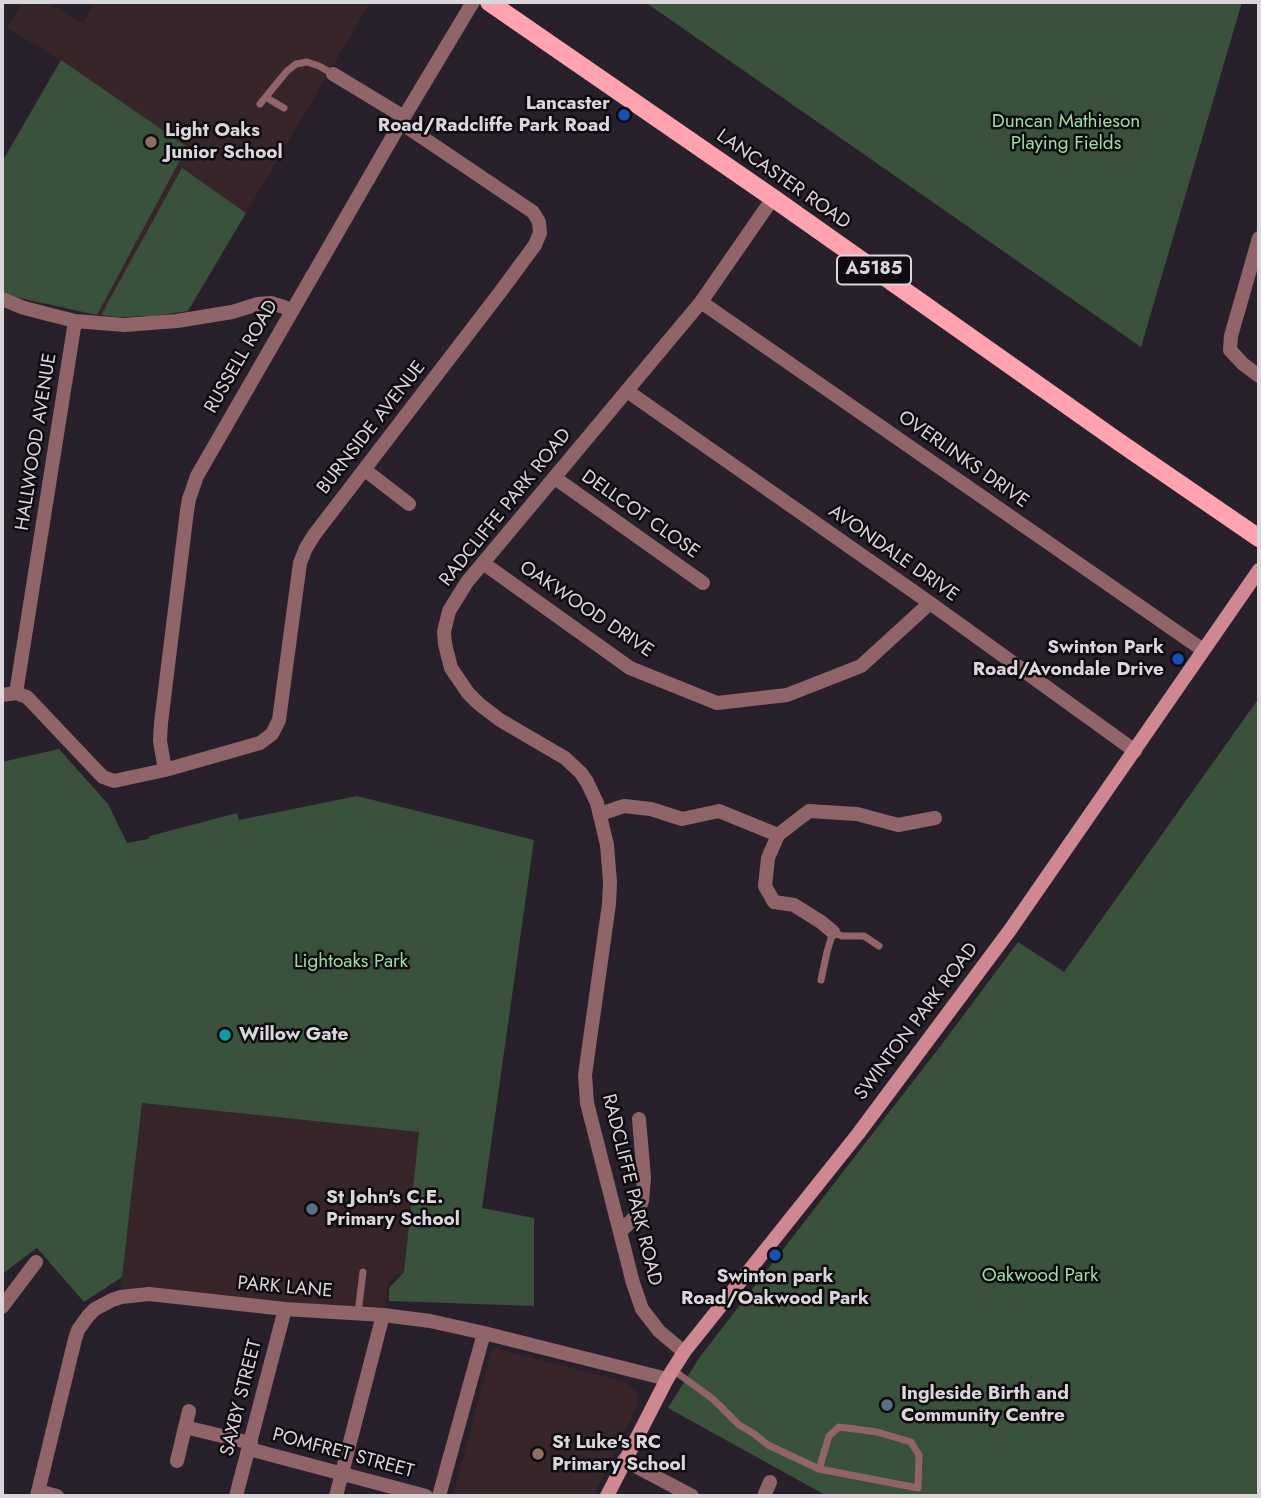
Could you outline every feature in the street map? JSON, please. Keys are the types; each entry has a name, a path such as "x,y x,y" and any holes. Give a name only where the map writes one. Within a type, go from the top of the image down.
{"main road":[{"name":"LANCASTER ROAD","path":"489,2 1259,538"}],"street":[{"name":"RUSSELL ROAD","path":"165,770 160,741 161,723 189,499 202,465 473,2"},
{"path":"332,74 403,120"},
{"name":"BURNSIDE AVENUE","path":"165,770 260,743 272,734 279,720 303,555 314,535 536,245 540,233 539,222 533,212 403,120"},
{"name":"RADCLIFFE PARK ROAD","path":"684,1352 659,1331 642,1309 587,1103 586,1064 610,882 607,845 597,803 587,782 573,765 556,752 489,713 468,693 451,668 445,644 446,621 454,601 467,582 701,302 773,198"},
{"path":"1259,238 1231,336 1230,350 1242,364 1259,376"},
{"path":"2,299 24,308 75,321 124,325 151,324 218,314 258,304 271,303 292,311"},
{"name":"OVERLINKS DRIVE","path":"701,302 1203,650"},
{"name":"HALLWOOD AVENUE","path":"9,694 75,321"},
{"name":"AVONDALE DRIVE","path":"627,391 930,603 1135,751"},
{"path":"365,470 409,504"},
{"name":"DELLCOT CLOSE","path":"555,478 703,583"},
{"name":"OAKWOOD DRIVE","path":"483,563 630,668 717,703 787,695 860,666 930,603"},
{"name":"SWINTON PARK ROAD","path":"607,1496 669,1374 684,1352 866,1124 1010,930 1259,570"},
{"path":"9,694 27,697 32,701 103,776 120,781 165,770"},
{"path":"600,814 624,806 651,809 682,819 719,811 778,835"},
{"path":"833,932 794,905 774,902 765,886 768,858 778,835 809,811 857,814 898,825 935,818"},
{"path":"620,1232 636,1216 642,1201 644,1178 639,1119"},
{"path":"2,1307 36,1262"},
{"name":"PARK LANE","path":"37,1494 75,1339 83,1323 95,1309 121,1297 149,1294 430,1321 669,1374"},
{"name":"SAXBY STREET","path":"236,1496 285,1308"},
{"path":"336,1496 383,1315"},
{"path":"439,1496 484,1332"},
{"path":"177,1461 190,1411"},
{"name":"POMFRET STREET","path":"185,1427 426,1496"},
{"path":"624,1460 692,1496"},
{"path":"764,1496 770,1482"},
{"path":"37,1494 57,1496"}],"lane":[{"path":"260,104 296,64 307,62 332,74"},
{"path":"267,98 284,108"},
{"path":"821,980 833,932 842,936 864,936 879,946"},
{"path":"358,1313 363,1272"},
{"path":"669,1374 713,1399 739,1425 768,1445 819,1469 918,1488 919,1455 911,1442 877,1432 839,1427 829,1436 819,1469"}],"shaded area":[{"name":"Light Oaks Junior School","path":"23,2 46,2 83,23 96,2 369,2 188,311 119,317 8,297 2,162 61,60 7,28"},
{"path":"141,1103 419,1132 404,1273 397,1274 388,1283 384,1314 120,1296"},
{"name":"St Luke's RC Primary School","path":"492,1348 626,1382 636,1392 636,1408 593,1496 453,1496"}],"green space":[{"name":"Duncan Mathieson Playing Fields","path":"645,2 1242,2 1141,347"},
{"path":"61,60 187,147 97,315 2,294 2,162"},
{"path":"182,168 246,213 188,311 154,316 101,315"},
{"name":"Oakwood Park","path":"1259,698 1259,1490 1254,1496 827,1496 668,1408 699,1358 1018,942 1064,972"},
{"name":"Lightoaks Park","path":"59,749 108,804 127,843 237,813 239,820 357,796 534,840 482,1208 534,1218 534,1306 389,1301 389,1288 404,1272 419,1132 142,1103 122,1277 84,1302 37,1248 2,1274 2,762"}],"place":[{"name":"Lancaster Road/Radcliffe Park Road","path":"624,115"},
{"name":"Light Oaks Junior School","path":"151,142"},
{"name":"Swinton Park Road/Avondale Drive","path":"1178,659"},
{"name":"Willow Gate","path":"225,1035"},
{"name":"St John's C.E. Primary School","path":"312,1209"},
{"name":"Swinton park Road/Oakwood Park","path":"775,1255"},
{"name":"Ingleside Birth and Community Centre","path":"887,1405"},
{"name":"St Luke's RC Primary School","path":"538,1454"}]}
